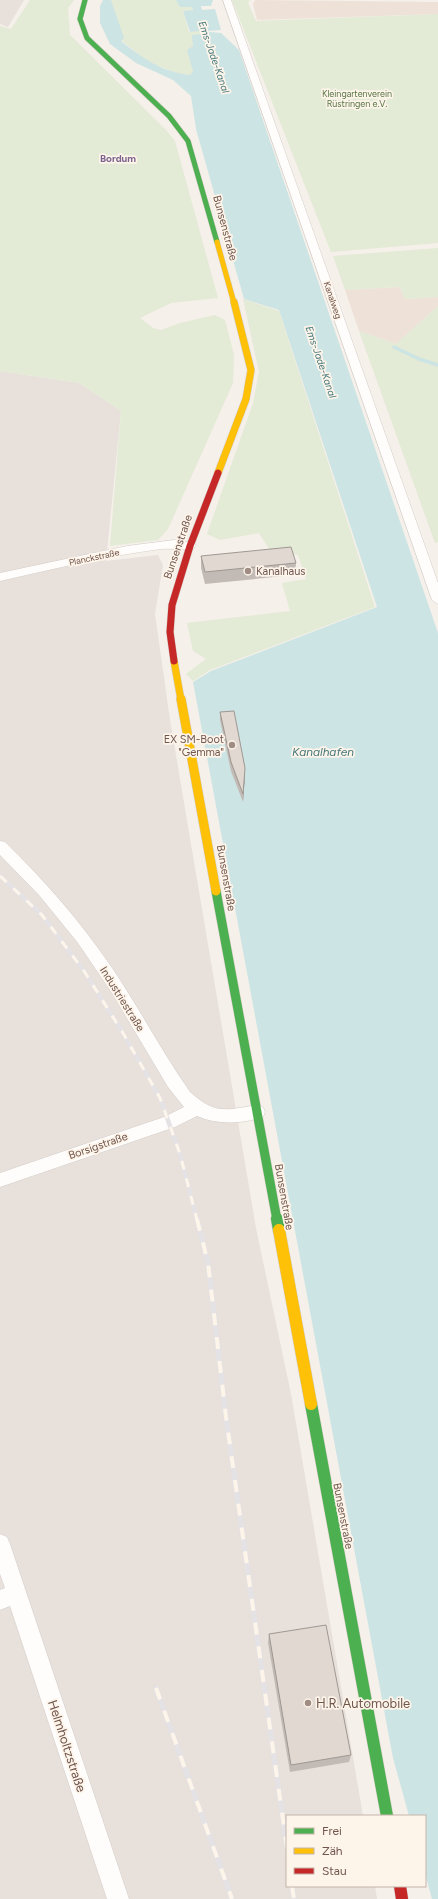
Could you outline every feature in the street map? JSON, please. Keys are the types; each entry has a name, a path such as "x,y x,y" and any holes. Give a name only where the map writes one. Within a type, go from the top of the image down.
{"street":[{"name":"Bunsenstraße","path":"85,0 81,9 79,23 87,38 169,116 188,141 245,342 251,370 249,386 241,413 190,546 172,605 170,619 172,647 387,1815"},
{"name":"Kanalweg","path":"227,0 438,600"},
{"name":"Planckstraße","path":"0,577 127,550 174,544 190,546"},
{"name":"Industriestraße","path":"0,846 48,895 74,926 108,974 173,1082 195,1108 206,1115 218,1117 257,1112"},
{"name":"Borsigstraße","path":"0,1180 169,1122 189,1113 195,1108"},
{"name":"Helmholtzstraße","path":"0,1544 8,1596 118,1899"},
{"path":"400,1887 402,1899"}],"shaded area":[{"path":"0,0 24,0 8,27 0,24"},
{"path":"255,0 438,2 438,14 257,20 253,4"},
{"path":"400,287 405,299 438,297 438,306 396,344 359,331 345,290"},
{"path":"0,371 79,383 121,411 106,561 158,555 163,565 155,614 170,720 256,1228 291,1394 363,1815 286,1815 286,1887 375,1887 377,1899 0,1899"}],"green space":[{"path":"30,0 74,0 68,8 70,35 166,130 175,141 218,298 171,303 140,318 153,328 161,330 180,323 215,315 225,320 234,355 233,383 168,529 158,540 110,546 121,411 79,383 0,371 0,26 11,29"},
{"path":"111,0 176,0 181,7 192,7 193,10 183,11 189,32 200,31 202,34 193,46 193,71 190,75 176,73 147,61 121,40"},
{"name":"Kleingartenverein Rüstringen e.V.","path":"232,0 250,0 248,3 256,21 438,14 438,243 331,252"},
{"path":"438,248 438,297 405,299 400,287 345,290 333,256"},
{"path":"243,299 279,311 375,607 210,670 193,681 186,674 206,659 193,651 187,623 290,611 282,583 306,579 298,555 271,552 259,533 220,540 207,534 253,403 259,372"},
{"path":"438,306 438,542 435,543 359,331 396,344"}],"water":[{"name":"Kanalhafen","path":"103,0 111,0 124,38 121,41 137,53 161,67 170,71 190,75 193,71 187,50 193,46 192,35 202,34 200,31 190,32 183,11 193,10 192,7 180,7 176,0 213,0 211,6 201,6 202,10 215,9 221,30 209,32 221,33 239,50 438,633 438,1899 432,1899 426,1877 426,1815 409,1815 393,1758 193,682 211,671 377,607 279,310 244,299 196,129 191,96 173,80 136,63 110,44 100,23 100,6"}],"building":[{"path":"291,547 296,563 205,572 201,556"},
{"name":"EX SM-Boot \"Gemma\"","path":"234,711 245,768 243,794 231,762 220,712"},
{"name":"H.R. Automobile","path":"326,1625 351,1755 291,1765 269,1634"}],"waterway":[{"path":"394,347 419,359 438,365"}],"railway":[{"path":"0,876 42,915 84,971 123,1033 160,1098 180,1154 197,1220"},
{"path":"197,1219 208,1263 226,1417 286,1841"},
{"path":"156,1688 232,1899"},
{"path":"292,1887 294,1899"}],"traffic: fast":[{"path":"85,0 80,19 87,38 169,116 188,141 217,242"},
{"path":"216,891 279,1230"},
{"path":"311,1404 387,1815"}],"traffic: slow":[{"path":"217,242 245,342 251,370 246,399 218,473"},
{"path":"174,661 216,891"},
{"path":"279,1230 311,1404"}],"traffic: jam":[{"path":"174,661 170,632 172,605 190,546 218,473"},
{"path":"400,1887 402,1899"}],"place":[{"name":"Kanalhaus","path":"248,571"},
{"name":"EX SM-Boot \"Gemma\"","path":"232,745"},
{"name":"H.R. Automobile","path":"308,1703"}],"district":[{"name":"Bordum","path":"118,158"}],"water label":[{"name":"Ems-Jade-Kanal","path":"214,57"},
{"name":"Ems-Jade-Kanal","path":"321,362"}]}
